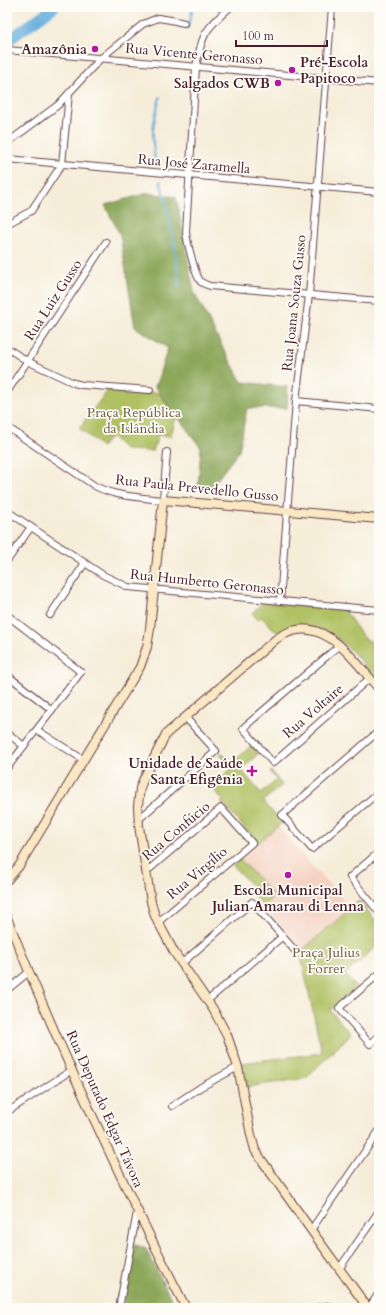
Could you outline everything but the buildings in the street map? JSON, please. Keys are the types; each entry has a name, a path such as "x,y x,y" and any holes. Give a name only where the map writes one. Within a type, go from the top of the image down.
{"street":[{"path":"230,7 206,31 200,46 196,67 186,238 197,275 202,282 210,286 379,301"},
{"name":"Rua Joana Souza Gusso","path":"280,601 296,401 309,295 332,7"},
{"path":"7,143 49,113 69,94 101,58 139,28 151,20 164,18 184,23"},
{"name":"Rua Vicente Geronasso","path":"7,50 379,83"},
{"path":"7,224 31,211 62,164 69,94"},
{"name":"Rua José Zaramella","path":"7,159 379,192"},
{"name":"Rua Luiz Gusso","path":"7,392 106,242"},
{"path":"7,348 27,361 74,383 82,385 150,390"},
{"path":"296,401 379,409"},
{"name":"Rua Paula Prevedello Gusso","path":"7,427 95,486 105,491 126,496 162,500 379,519"},
{"path":"7,880 19,866 140,668 144,658 149,638 167,452"},
{"name":"Rua Humberto Geronasso","path":"7,511 119,584 132,588 379,610"},
{"path":"7,561 31,527"},
{"path":"50,615 85,563"},
{"path":"7,615 81,672 7,768"},
{"path":"379,688 340,645 329,637 318,632 298,630 286,633 276,639 166,734 143,780 139,797 138,820 152,909 157,922 181,964 218,1017 225,1030 238,1067 251,1135 256,1150 311,1230 368,1308 379,1293"},
{"name":"Rua Voltaire","path":"340,645 243,728 273,763 370,678"},
{"path":"7,675 52,710"},
{"path":"138,820 216,750 185,717"},
{"path":"37,730 84,760"},
{"path":"379,731 282,815 312,849 379,792"},
{"path":"7,733 24,746"},
{"name":"Rua Confúcio","path":"146,872 221,808 252,843"},
{"name":"Rua Virgílio","path":"157,922 252,843"},
{"path":"379,852 350,877 379,912"},
{"path":"181,964 252,902 298,954"},
{"name":"Rua Deputado Edgar Távora","path":"7,918 72,1070 137,1212 186,1308"},
{"path":"207,1001 283,936"},
{"path":"7,990 29,972"},
{"path":"379,974 339,1008 370,1044 379,1035"},
{"path":"172,1106 201,1087 238,1067"},
{"path":"7,1112 72,1070"},
{"path":"311,1230 379,1132"},
{"path":"339,1269 379,1211"},
{"path":"120,1308 137,1212"},
{"path":"316,1308 327,1306 332,1308"}],"shaded area":[{"name":"Escola Municipal Julian Amarau di Lenna","path":"277,826 350,908 302,950 263,906 274,896 240,859"}],"green space":[{"path":"148,193 176,197 194,292 242,382 288,387 287,408 247,408 239,451 209,490 198,487 201,448 155,387 168,348 135,327 120,235 105,205"},
{"name":"Praça República da Islândia","path":"108,390 159,393 176,417 171,436 158,435 153,451 125,450 111,436 102,447 79,428"},
{"path":"263,602 344,610 364,638 379,646 379,683 346,645 326,632 314,628 299,627 286,629 278,633 261,617 258,620 252,613"},
{"path":"251,746 258,754 241,770 261,793 277,780 270,772 271,771 282,785 263,801 282,823 258,843 221,802 223,800 211,787 232,768 220,754 222,753 231,764"},
{"path":"240,859 274,896 263,906 254,896 258,892 233,866"},
{"name":"Praça Julius Forrer","path":"359,901 379,924 379,944 345,974 356,987 330,1010 351,1034 306,1078 247,1087 241,1063 322,1053 300,952"},
{"path":"134,1245 145,1247 176,1308 123,1308"}],"waterway":[{"path":"7,44 10,39 54,7"},
{"path":"188,28 193,7"},
{"path":"156,164 153,146 153,130 160,97"},
{"path":"160,181 172,234 179,287"}],"place":[{"name":"Amazônia","path":"95,49"},
{"name":"Pré-Escola Papitoco","path":"292,70"},
{"name":"Salgados CWB","path":"278,83"},
{"name":"Unidade de Saúde Santa Efigênia","path":"252,771"},
{"name":"Escola Municipal Julian Amarau di Lenna","path":"288,875"}]}
